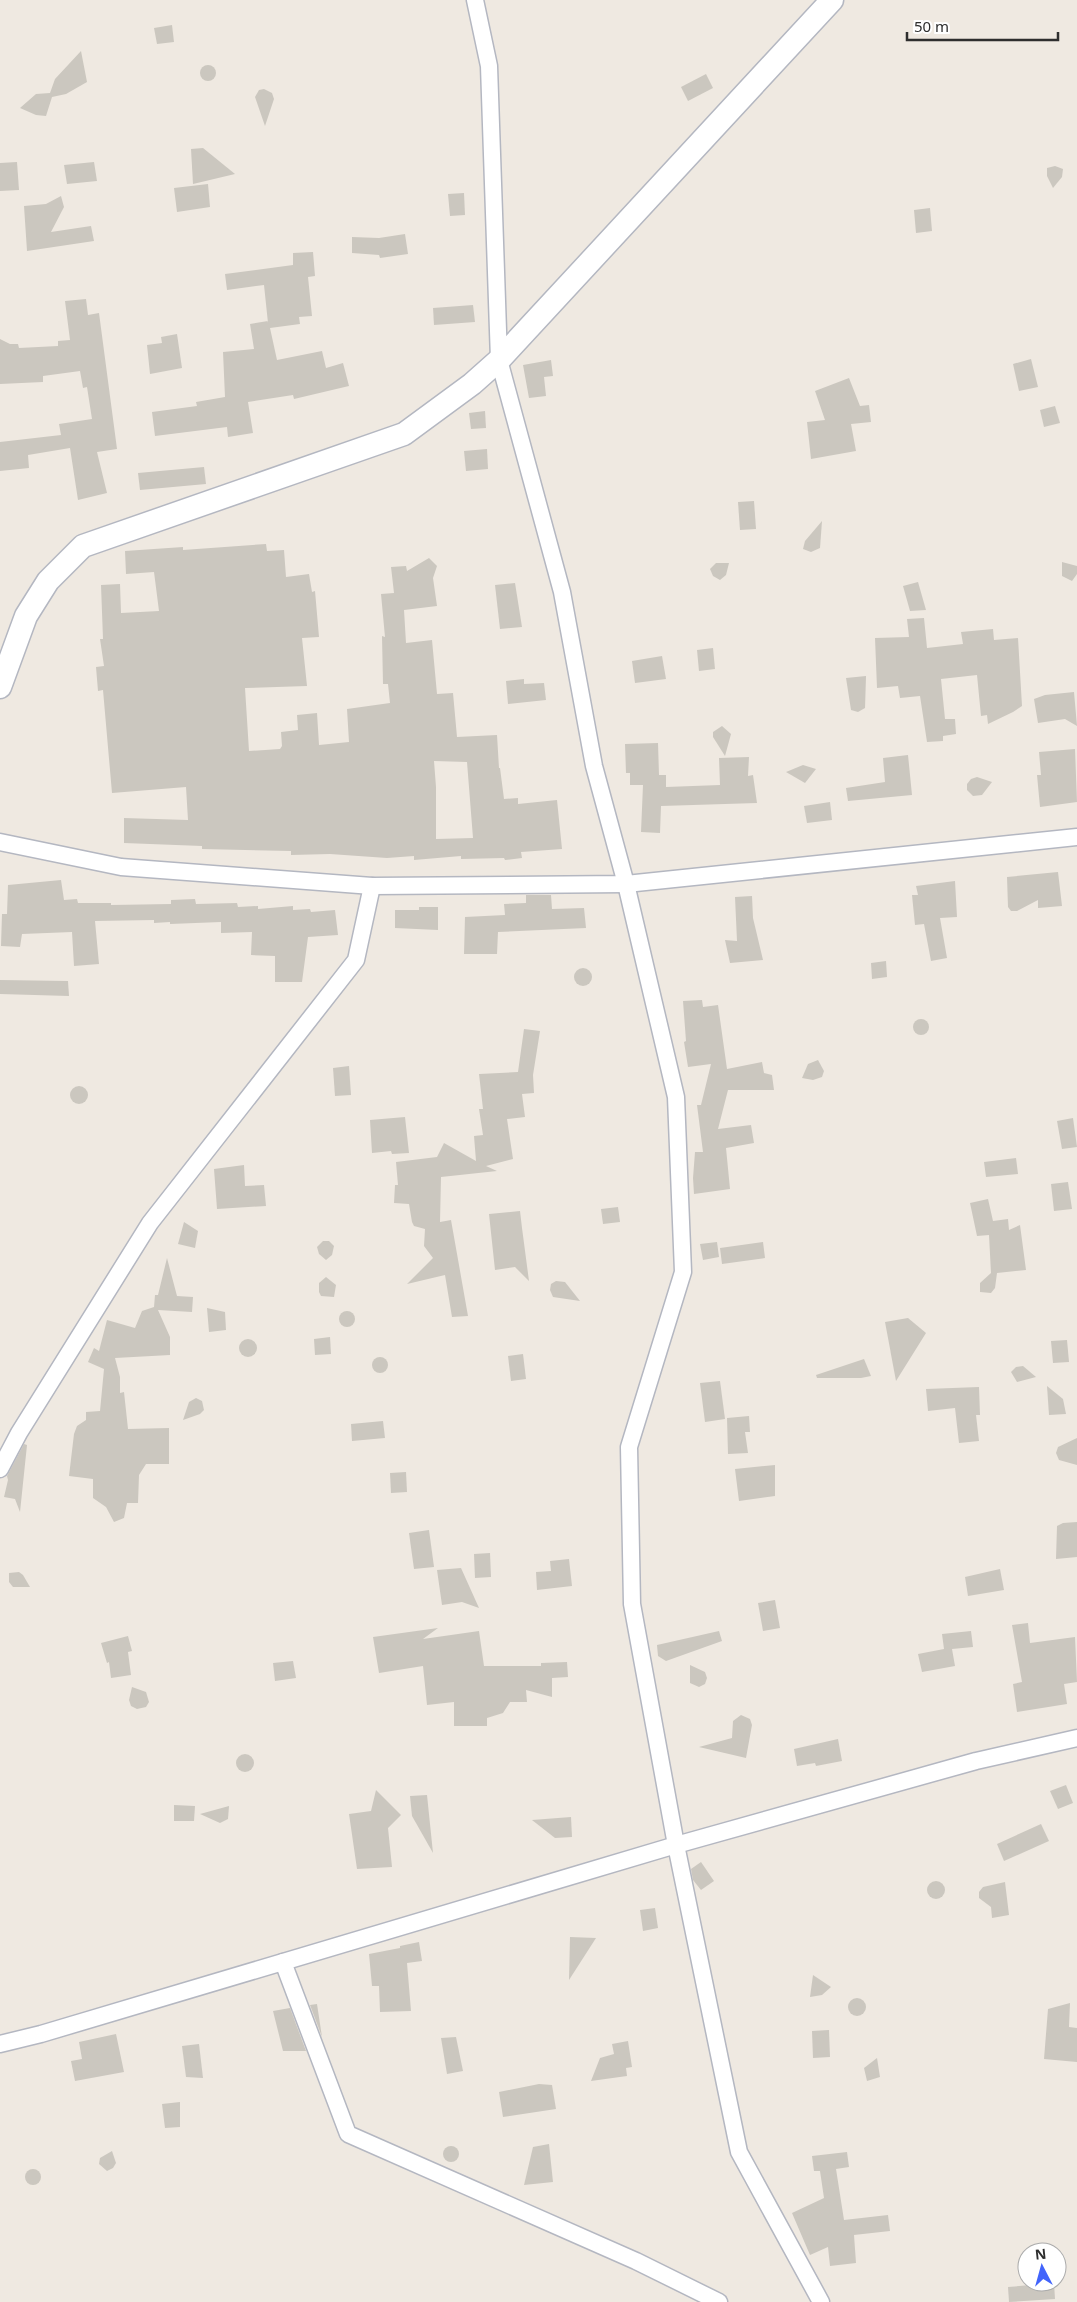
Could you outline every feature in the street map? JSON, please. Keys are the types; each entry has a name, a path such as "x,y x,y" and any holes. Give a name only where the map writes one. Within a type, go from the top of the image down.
{"street":[{"path":"475,0 489,66 499,360 562,592 594,766 626,884 676,1097 683,1272 629,1447 632,1604 676,1845 740,2152 821,2302"},
{"path":"0,687 26,616 48,581 83,546 404,434 472,384 499,360 832,0"},
{"path":"0,842 121,867 372,886 626,884 1077,837"},
{"path":"0,1469 19,1433 150,1223 356,960 372,886"},
{"path":"0,2044 41,2034 676,1845 976,1761 1077,1738"},
{"path":"283,1962 348,2134 636,2261 719,2302"}],"building":[{"path":"172,25 174,42 157,44 154,28"},
{"path":"81,51 87,82 66,94 52,97 46,116 36,115 20,108 36,94 50,93 55,79"},
{"path":"205,65 211,65 216,70 214,79 205,81 200,76 200,70"},
{"path":"706,74 713,88 688,101 681,87"},
{"path":"264,89 272,93 274,99 265,126 255,97 259,90"},
{"path":"203,148 235,174 193,184 191,149"},
{"path":"17,162 19,190 0,191 0,163"},
{"path":"94,162 97,181 67,184 64,165"},
{"path":"1055,166 1063,169 1062,177 1053,188 1047,176 1047,168"},
{"path":"208,184 210,207 177,212 174,188"},
{"path":"464,193 465,215 450,216 448,194"},
{"path":"61,196 64,207 51,232 91,226 94,241 27,251 24,206 46,204"},
{"path":"930,208 932,231 916,233 914,210"},
{"path":"405,234 408,254 380,258 379,255 352,253 352,237 379,238"},
{"path":"313,252 315,276 308,277 312,316 299,317 300,324 270,328 277,360 322,351 326,368 343,363 349,386 294,399 293,395 248,402 253,433 228,437 227,427 155,436 152,412 197,406 196,402 225,397 223,352 254,349 250,324 268,321 264,285 227,290 225,274 293,265 293,253"},
{"path":"86,299 88,315 99,313 117,449 97,452 107,493 78,500 70,448 28,455 29,468 0,471 0,442 61,435 59,424 92,419 87,387 83,388 80,371 43,376 43,382 0,384 0,339 10,344 18,344 19,348 58,346 58,341 70,340 65,301"},
{"path":"473,305 475,322 434,325 433,308"},
{"path":"177,334 182,368 150,374 147,345 162,343 161,337"},
{"path":"1031,359 1038,387 1019,391 1013,364"},
{"path":"551,360 553,376 544,377 546,396 529,398 523,365"},
{"path":"849,378 860,406 869,405 871,422 851,424 856,451 811,459 807,422 825,420 815,391"},
{"path":"1055,406 1060,423 1044,427 1040,410"},
{"path":"485,411 486,428 471,429 469,413"},
{"path":"487,449 488,469 466,471 464,451"},
{"path":"204,467 206,484 140,490 138,473"},
{"path":"754,501 756,529 740,530 738,502"},
{"path":"822,521 820,548 811,552 803,549 805,541"},
{"path":"266,544 267,551 284,550 286,577 309,574 312,592 315,591 319,637 302,638 307,686 245,688 249,751 280,749 282,746 281,732 298,730 297,715 317,713 319,745 349,742 347,709 390,703 388,684 383,684 382,636 385,637 381,594 394,593 391,567 406,566 407,571 429,558 437,566 433,578 437,606 404,610 406,643 432,640 437,694 453,693 457,737 497,735 499,768 504,799 518,798 518,804 557,800 562,849 521,852 522,858 505,860 504,858 461,859 461,856 414,860 414,856 387,858 330,854 291,855 291,851 202,849 202,846 124,843 124,818 188,820 186,787 112,793 103,690 98,691 96,667 104,666 100,639 103,639 101,585 120,584 121,613 159,611 154,572 126,574 125,551 183,547 183,550","holes":["434,761 467,762 473,838 436,839"]},
{"path":"1062,562 1077,566 1077,574 1072,581 1062,576"},
{"path":"716,563 729,563 726,575 720,580 713,576 710,569"},
{"path":"918,582 926,610 910,611 903,586"},
{"path":"515,583 522,627 500,629 495,585"},
{"path":"924,618 927,648 963,644 961,632 993,629 994,640 1018,638 1022,706 988,724 987,715 981,716 977,675 941,679 945,719 955,719 956,734 943,736 943,741 927,742 920,696 900,698 898,686 877,688 875,638 909,637 907,619"},
{"path":"713,648 715,669 699,671 697,650"},
{"path":"662,656 666,679 635,683 632,661"},
{"path":"866,676 865,708 858,712 851,710 846,678"},
{"path":"524,679 524,684 544,683 546,700 508,704 506,681"},
{"path":"1074,692 1077,726 1065,719 1038,723 1034,699 1045,695"},
{"path":"722,726 731,734 725,756 713,737 713,732"},
{"path":"658,743 659,775 666,775 666,787 720,785 719,758 749,757 748,776 753,775 757,803 661,806 660,833 641,832 643,785 630,785 630,773 626,773 625,744"},
{"path":"1075,749 1077,802 1040,807 1037,775 1041,775 1039,752"},
{"path":"908,755 912,795 848,801 846,788 885,782 883,758"},
{"path":"803,765 816,769 805,783 786,772"},
{"path":"977,777 992,782 982,795 973,796 967,790 967,784 971,779"},
{"path":"830,802 832,820 807,823 804,806"},
{"path":"1058,872 1062,906 1038,908 1038,900 1017,911 1011,911 1008,907 1007,877"},
{"path":"61,880 64,900 77,899 78,903 111,903 111,905 171,904 171,900 195,899 196,904 237,903 238,907 258,906 258,909 293,906 293,910 310,909 311,912 335,910 338,935 308,937 302,982 275,982 275,956 251,955 252,932 221,933 221,922 170,924 170,922 154,923 154,920 95,921 99,964 74,966 72,932 22,934 20,947 1,946 2,914 7,914 8,885"},
{"path":"955,881 957,917 940,918 947,958 931,961 924,924 915,925 912,895 918,895 916,886"},
{"path":"526,895 551,895 552,909 584,908 586,928 498,932 497,954 464,954 465,917 505,915 504,904 526,903"},
{"path":"752,896 753,918 763,960 730,963 725,940 737,941 735,897"},
{"path":"419,907 438,907 438,930 395,928 395,910 419,910"},
{"path":"886,961 887,977 872,979 871,963"},
{"path":"583,968 589,971 592,977 589,983 583,986 577,983 574,977 577,971"},
{"path":"0,980 68,981 69,996 0,994"},
{"path":"702,1000 703,1007 718,1005 727,1069 762,1062 764,1073 772,1075 774,1090 728,1090 718,1129 751,1125 754,1143 726,1148 730,1189 694,1194 695,1152 703,1152 697,1105 701,1105 711,1064 688,1067 684,1042 686,1041 683,1001"},
{"path":"918,1019 924,1019 929,1024 927,1033 918,1035 913,1030 913,1024"},
{"path":"524,1029 540,1031 533,1075 534,1093 522,1094 525,1117 507,1119 513,1159 486,1166 497,1171 441,1177 440,1222 451,1220 468,1316 452,1317 445,1275 407,1284 433,1258 424,1246 425,1229 414,1226 412,1222 409,1204 394,1203 395,1185 398,1185 396,1162 437,1157 444,1143 476,1161 474,1136 483,1135 479,1109 483,1109 479,1074 518,1072"},
{"path":"818,1060 824,1071 822,1077 813,1080 802,1078 808,1064"},
{"path":"349,1066 351,1095 335,1096 333,1068"},
{"path":"75,1086 83,1086 88,1091 86,1102 75,1104 70,1099 70,1091"},
{"path":"405,1117 409,1153 392,1154 391,1151 372,1153 370,1120"},
{"path":"1073,1118 1077,1147 1062,1149 1057,1121"},
{"path":"1016,1158 1018,1174 986,1177 984,1162"},
{"path":"244,1165 245,1186 264,1185 266,1206 217,1209 214,1169"},
{"path":"1068,1182 1072,1209 1054,1211 1051,1184"},
{"path":"988,1199 993,1221 1008,1219 1009,1230 1020,1225 1026,1270 997,1273 995,1288 991,1293 980,1292 980,1283 991,1273 989,1235 977,1236 970,1203"},
{"path":"618,1207 620,1222 603,1224 601,1209"},
{"path":"520,1211 529,1281 515,1267 495,1270 489,1214"},
{"path":"184,1222 198,1231 195,1248 178,1244"},
{"path":"323,1241 329,1241 334,1246 332,1255 326,1260 319,1254 317,1247"},
{"path":"717,1242 719,1257 703,1260 700,1244"},
{"path":"763,1242 765,1258 722,1264 720,1248"},
{"path":"167,1258 177,1296 193,1297 192,1312 158,1310 170,1337 170,1355 115,1358 120,1377 120,1393 124,1392 128,1429 169,1428 169,1464 146,1464 139,1475 138,1503 127,1503 124,1518 114,1522 106,1507 93,1498 93,1479 69,1476 74,1434 77,1426 86,1420 86,1412 100,1411 104,1369 88,1362 94,1348 99,1351 107,1320 135,1328 142,1311 154,1307 155,1295 158,1295"},
{"path":"326,1277 336,1285 334,1297 321,1296 319,1292 319,1283"},
{"path":"556,1281 565,1282 580,1301 553,1297 550,1290 551,1284"},
{"path":"207,1308 225,1312 226,1330 209,1332"},
{"path":"344,1311 350,1311 355,1316 353,1325 344,1327 339,1322 339,1316"},
{"path":"908,1318 926,1333 896,1381 885,1322"},
{"path":"330,1337 331,1354 315,1355 314,1339"},
{"path":"248,1339 254,1342 257,1348 254,1354 248,1357 242,1354 239,1348 242,1342"},
{"path":"1067,1340 1069,1362 1053,1363 1051,1341"},
{"path":"523,1354 526,1379 511,1381 508,1356"},
{"path":"377,1357 383,1357 388,1362 386,1371 377,1373 372,1368 372,1362"},
{"path":"864,1359 871,1376 861,1378 817,1378 816,1375"},
{"path":"1023,1366 1036,1377 1017,1382 1011,1372 1016,1367"},
{"path":"720,1381 725,1419 705,1422 700,1383"},
{"path":"1047,1386 1063,1399 1066,1414 1049,1415"},
{"path":"979,1387 980,1415 976,1415 979,1441 959,1443 955,1408 928,1411 926,1389"},
{"path":"196,1398 202,1401 204,1410 200,1414 183,1420 189,1402"},
{"path":"749,1416 750,1432 745,1432 748,1453 728,1454 727,1418"},
{"path":"383,1421 385,1438 352,1441 351,1424"},
{"path":"1077,1438 1077,1465 1059,1460 1056,1453 1058,1447"},
{"path":"24,1444 27,1445 20,1512 15,1499 4,1497 8,1480 7,1476"},
{"path":"775,1465 775,1496 739,1501 735,1469"},
{"path":"406,1472 407,1492 391,1493 390,1473"},
{"path":"1077,1522 1077,1557 1056,1559 1057,1526 1063,1523"},
{"path":"429,1530 434,1567 414,1569 409,1533"},
{"path":"490,1553 491,1577 475,1578 474,1554"},
{"path":"569,1559 572,1586 537,1590 536,1572 551,1571 550,1561"},
{"path":"461,1568 479,1608 462,1602 442,1605 437,1570"},
{"path":"1000,1569 1004,1590 968,1596 965,1577"},
{"path":"19,1572 30,1587 13,1587 9,1582 9,1573"},
{"path":"775,1600 780,1628 763,1631 758,1603"},
{"path":"1028,1623 1030,1643 1075,1637 1077,1682 1064,1684 1067,1704 1017,1712 1013,1684 1022,1682 1012,1625"},
{"path":"438,1628 423,1639 479,1631 484,1666 541,1666 541,1663 567,1662 568,1677 552,1678 552,1697 526,1690 527,1702 510,1702 503,1713 487,1718 487,1726 454,1726 454,1702 427,1705 423,1666 379,1673 373,1637"},
{"path":"719,1631 722,1641 666,1661 658,1656 657,1645"},
{"path":"971,1631 973,1647 952,1649 955,1666 922,1672 918,1654 944,1649 942,1634"},
{"path":"128,1636 132,1651 128,1652 131,1675 111,1678 109,1662 107,1663 101,1643"},
{"path":"293,1661 296,1678 275,1681 273,1663"},
{"path":"690,1665 705,1672 707,1678 705,1684 699,1687 690,1683"},
{"path":"132,1687 146,1692 149,1702 146,1707 137,1709 131,1706 129,1700"},
{"path":"741,1715 750,1719 752,1725 746,1758 699,1747 732,1738 733,1721"},
{"path":"838,1739 842,1761 816,1766 815,1763 797,1766 794,1749"},
{"path":"245,1754 251,1757 254,1763 251,1769 245,1772 239,1769 236,1763 239,1757"},
{"path":"1066,1785 1073,1803 1058,1809 1050,1791"},
{"path":"376,1790 401,1815 388,1828 392,1867 357,1869 349,1814 371,1811"},
{"path":"427,1795 433,1853 412,1816 410,1796"},
{"path":"174,1805 195,1806 194,1821 174,1821"},
{"path":"229,1806 228,1819 220,1823 200,1814"},
{"path":"571,1817 572,1837 555,1838 532,1820"},
{"path":"1041,1824 1049,1841 1004,1861 997,1844"},
{"path":"701,1862 714,1881 701,1890 693,1880 691,1869"},
{"path":"932,1881 940,1881 945,1886 943,1897 932,1899 927,1894 927,1886"},
{"path":"1005,1882 1009,1915 992,1918 991,1907 979,1898 979,1892 983,1887"},
{"path":"655,1908 658,1928 643,1931 640,1910"},
{"path":"570,1937 596,1938 569,1980"},
{"path":"419,1942 422,1961 407,1963 411,2011 380,2012 379,1986 372,1986 369,1954"},
{"path":"813,1975 831,1987 822,1995 810,1997"},
{"path":"857,1998 863,2001 866,2007 863,2013 857,2016 851,2013 848,2007 851,2001"},
{"path":"1070,2003 1069,2027 1077,2028 1077,2062 1044,2059 1048,2009"},
{"path":"317,2004 322,2037 310,2005"},
{"path":"290,2008 306,2051 283,2051 273,2011"},
{"path":"829,2030 830,2057 813,2058 812,2031"},
{"path":"116,2034 124,2072 75,2081 71,2061 82,2059 79,2042"},
{"path":"456,2037 463,2071 447,2074 441,2038"},
{"path":"628,2041 632,2067 626,2068 627,2076 591,2081 600,2058 614,2054 612,2044"},
{"path":"199,2044 203,2078 186,2077 182,2046"},
{"path":"877,2058 880,2077 867,2081 864,2068"},
{"path":"539,2084 552,2085 556,2109 503,2117 499,2092"},
{"path":"180,2102 180,2127 165,2128 162,2104"},
{"path":"549,2144 553,2182 524,2185 533,2147"},
{"path":"451,2146 457,2148 459,2154 457,2160 451,2162 445,2160 443,2154 445,2148"},
{"path":"112,2151 116,2163 113,2168 107,2171 99,2164 100,2158"},
{"path":"847,2152 849,2167 836,2169 844,2220 888,2215 890,2231 854,2235 856,2263 830,2266 828,2247 810,2255 792,2213 824,2198 820,2171 814,2171 812,2156"},
{"path":"30,2169 36,2169 41,2174 39,2183 30,2185 25,2180 25,2174"},
{"path":"1017,2286 1017,2292 1055,2292 1055,2299 1009,2302 1008,2287"}]}
